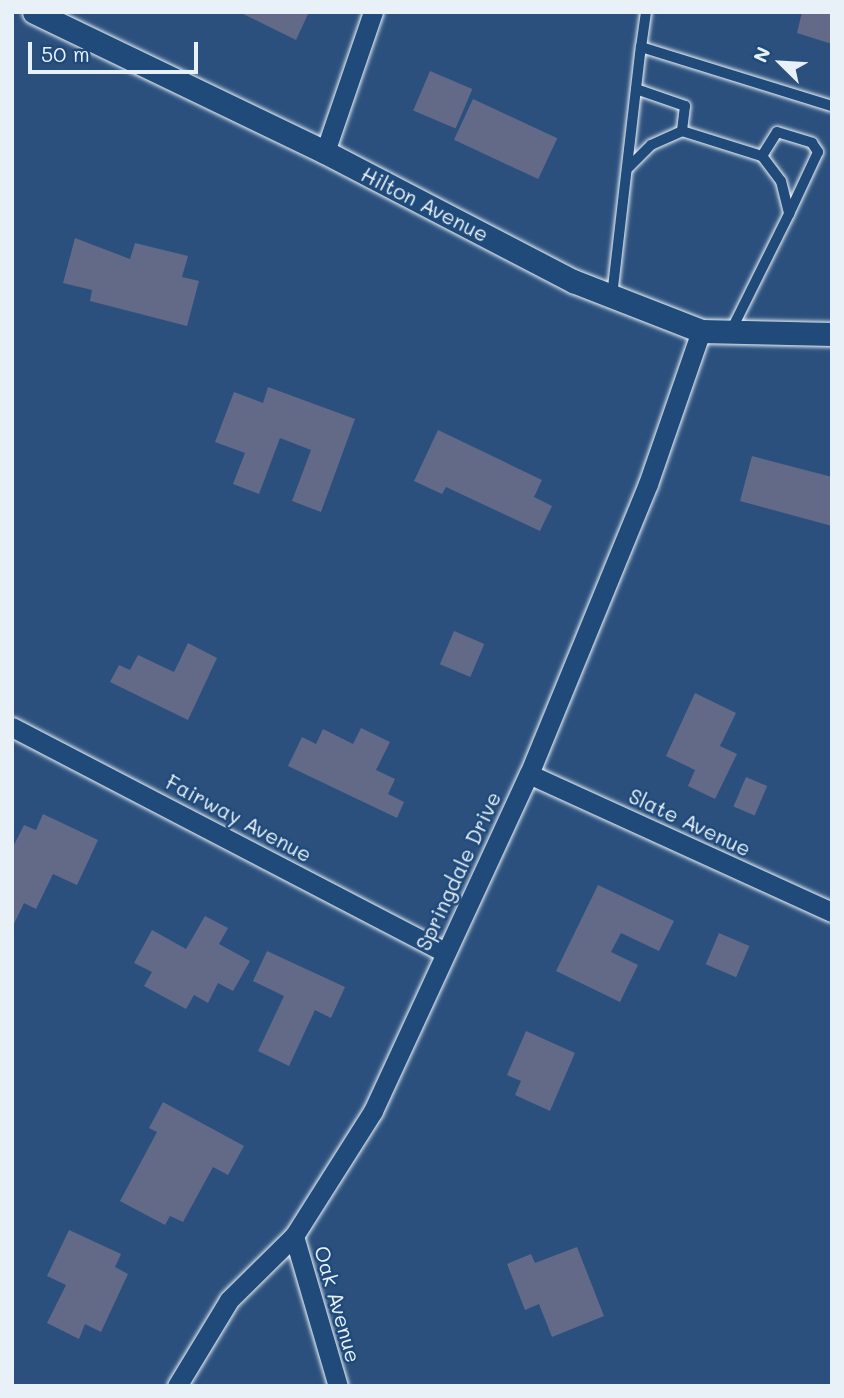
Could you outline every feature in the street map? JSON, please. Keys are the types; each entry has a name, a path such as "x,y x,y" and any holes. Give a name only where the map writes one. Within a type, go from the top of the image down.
{"street":[{"name":"Hilton Avenue","path":"34,12 325,152 612,296 701,331 832,334"},
{"path":"325,152 373,12"},
{"name":"Springdale Drive","path":"177,1386 229,1300 294,1236 373,1111 444,952 529,774 648,484 701,331"},
{"name":"Fairway Avenue","path":"12,727 444,952"},
{"name":"Slate Avenue","path":"529,774 832,912"},
{"name":"Oak Avenue","path":"294,1236 338,1386"}],"lane":[{"path":"612,296 646,12"},
{"path":"641,47 832,106"},
{"path":"636,89 685,106 682,131"},
{"path":"626,169 651,145 682,131 762,156 781,181 789,214"},
{"path":"731,332 818,152 812,143 777,132 762,156"}],"building":[{"path":"239,12 309,12 296,40"},
{"path":"802,12 832,12 832,44 797,33"},
{"path":"430,71 472,89 456,129 413,111"},
{"path":"473,99 557,138 538,179 454,140"},
{"path":"75,238 130,259 135,243 188,256 182,277 199,281 187,326 90,301 92,290 63,283"},
{"path":"268,387 355,419 321,512 292,501 311,450 280,438 259,494 233,484 245,453 215,442 234,392 263,403"},
{"path":"438,430 542,480 534,497 552,506 540,531 446,487 442,494 414,481"},
{"path":"752,456 832,477 832,526 740,501"},
{"path":"454,631 484,644 470,677 440,664"},
{"path":"188,643 217,658 188,720 110,682 119,665 130,670 138,655 174,672"},
{"path":"695,693 736,713 720,746 737,754 715,799 688,786 695,770 666,756"},
{"path":"361,728 390,742 376,770 395,779 388,794 404,802 397,818 288,766 302,737 316,744 323,729 353,744"},
{"path":"746,777 767,786 755,815 733,806"},
{"path":"43,814 98,840 77,885 53,874 36,909 24,903 12,928 12,849 24,825 36,830"},
{"path":"598,885 674,921 659,951 621,933 611,952 638,965 620,1002 556,971"},
{"path":"205,916 228,928 219,944 250,961 233,991 218,983 208,1003 194,995 186,1009 144,986 152,972 134,963 152,930 186,949"},
{"path":"719,933 749,946 736,977 706,964"},
{"path":"267,951 345,987 331,1018 315,1010 289,1066 258,1051 284,996 253,981"},
{"path":"526,1031 575,1053 550,1111 515,1095 521,1081 507,1075"},
{"path":"163,1102 244,1146 228,1175 213,1167 183,1222 170,1216 165,1225 120,1201 157,1132 149,1128"},
{"path":"69,1230 121,1254 115,1267 128,1274 101,1332 85,1324 79,1339 47,1323 66,1285 47,1276"},
{"path":"577,1247 604,1316 552,1337 539,1304 525,1310 507,1264 531,1254 535,1263"}]}
